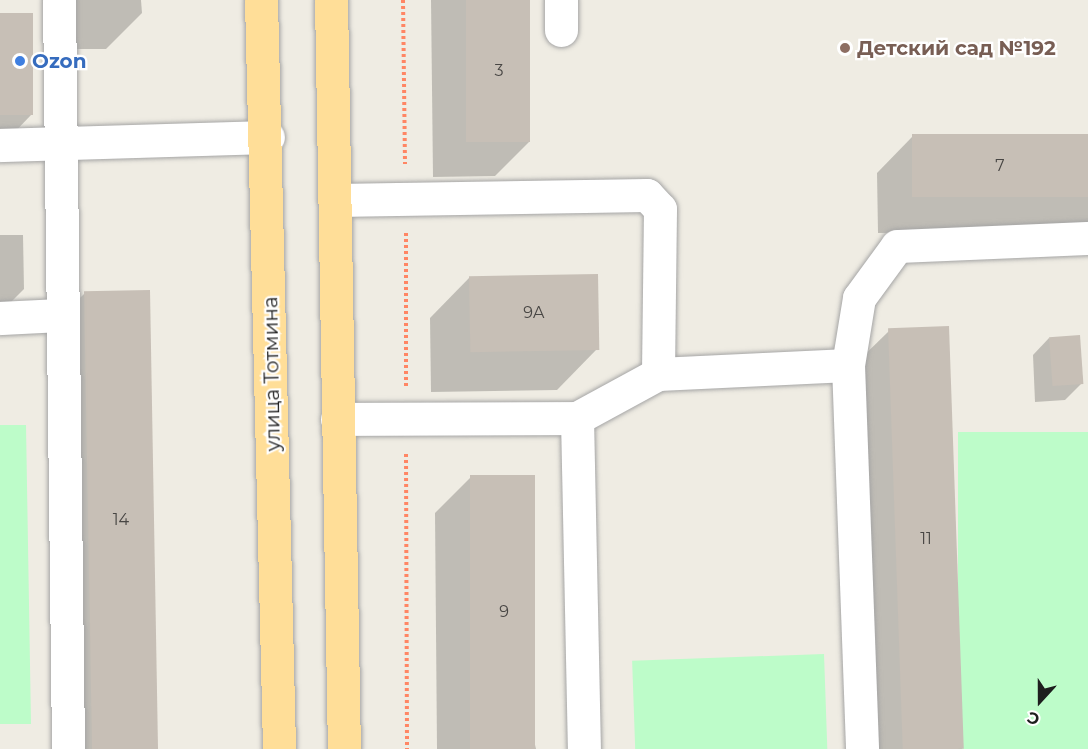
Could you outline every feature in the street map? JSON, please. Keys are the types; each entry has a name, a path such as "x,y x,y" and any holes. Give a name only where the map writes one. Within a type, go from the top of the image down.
{"main road":[{"name":"улица Тотмина","path":"261,0 268,137 279,749"},
{"path":"331,0 344,749"}],"lane":[{"path":"59,0 62,143 59,315 68,749"},
{"path":"0,146 268,137"},
{"path":"335,200 647,195 660,209 658,374"},
{"path":"862,749 849,365 859,298 897,246 1088,238"},
{"path":"0,318 59,315"},
{"path":"337,419 577,418 658,374 849,365"},
{"path":"577,418 584,749"}],"path":[{"path":"403,0 406,198 407,749"}],"green space":[{"path":"0,425 26,425 31,724 0,724"},
{"path":"958,432 1088,432 1088,749 958,749"},
{"path":"824,654 827,749 635,749 632,661"}],"building":[{"path":"466,0 530,0 530,142 466,142"},
{"path":"0,13 33,13 33,115 0,115"},
{"path":"912,134 1088,134 1088,197 912,197"},
{"path":"598,274 599,350 470,352 469,276"},
{"path":"150,290 158,749 92,749 84,291"},
{"path":"949,326 964,749 903,749 888,328"},
{"path":"1080,335 1083,384 1052,386 1049,337"},
{"path":"470,475 535,475 535,749 470,749"}],"place":[{"name":"Детский сад №192","path":"845,48"},
{"name":"Ozon","path":"20,61"}]}
